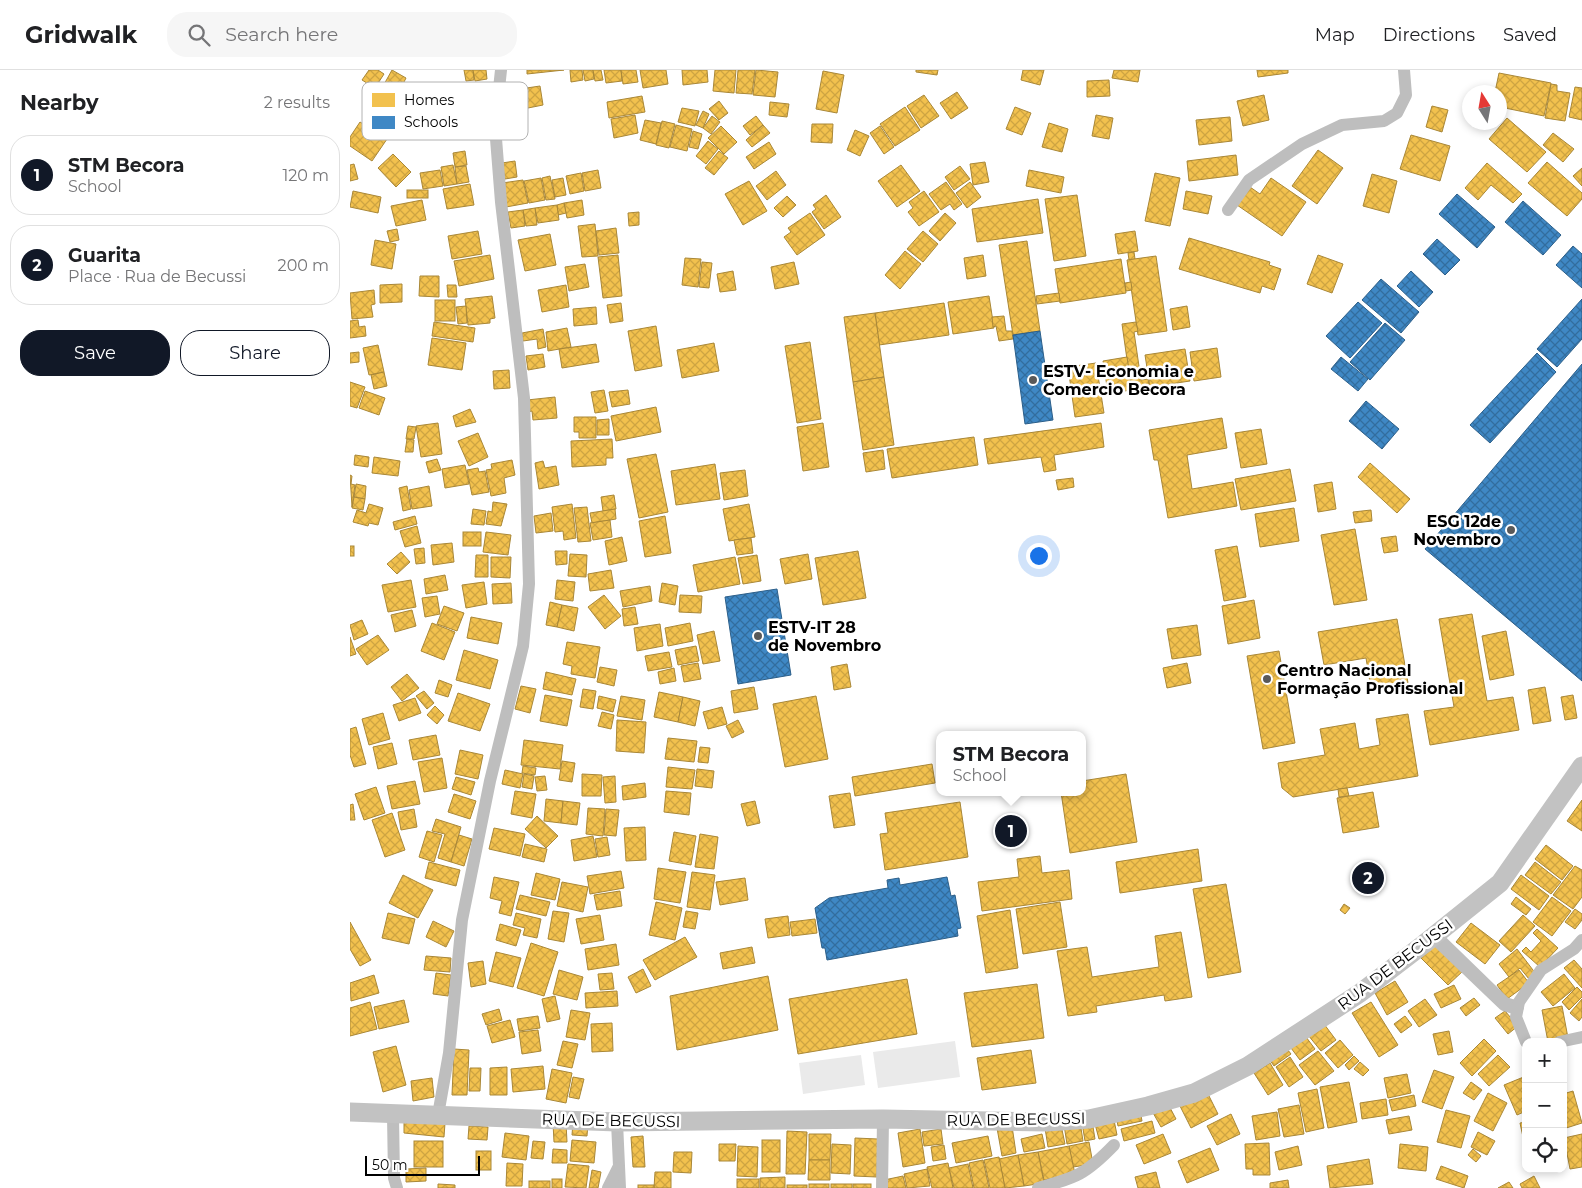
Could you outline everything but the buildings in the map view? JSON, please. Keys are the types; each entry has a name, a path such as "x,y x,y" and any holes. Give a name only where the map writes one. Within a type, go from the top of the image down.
{"street":[{"path":"1228,210 1249,180 1302,144 1342,125 1384,121 1397,113 1406,95 1404,70"},
{"path":"438,1115 449,1053 462,920 490,782 523,646 529,584 524,398 501,202 497,140"},
{"name":"RUA DE BECUSSI","path":"350,1112 617,1122 883,1119 1048,1122 1089,1118 1148,1106 1194,1093 1248,1066 1360,993 1500,883 1582,766"},
{"path":"1436,936 1505,1003 1518,1008 1504,1005 1434,938 1436,936"},
{"path":"1524,1038 1516,1017 1518,1008 1541,970 1574,949 1582,940"},
{"path":"1567,1040 1582,1037"},
{"path":"393,1115 394,1178 397,1188"},
{"path":"882,1188 883,1119"},
{"path":"617,1122 620,1188"},
{"path":"1038,1188 1079,1176 1092,1167 1114,1145"},
{"path":"608,1188 618,1168"}],"shaded area":[{"path":"955,1041 960,1077 878,1088 873,1052"},
{"path":"861,1055 865,1085 803,1094 799,1063"}],"place":[{"name":"ESTV- Economia e Comercio Becora","path":"1033,380"},
{"name":"ESG 12de Novembro","path":"1511,530"},
{"name":"ESTV-IT 28 de Novembro","path":"758,636"},
{"name":"Centro Nacional Formação Profissional","path":"1267,679"},
{"name":"STM Becora","path":"1011,831"},
{"name":"Guarita","path":"1368,878"}]}
